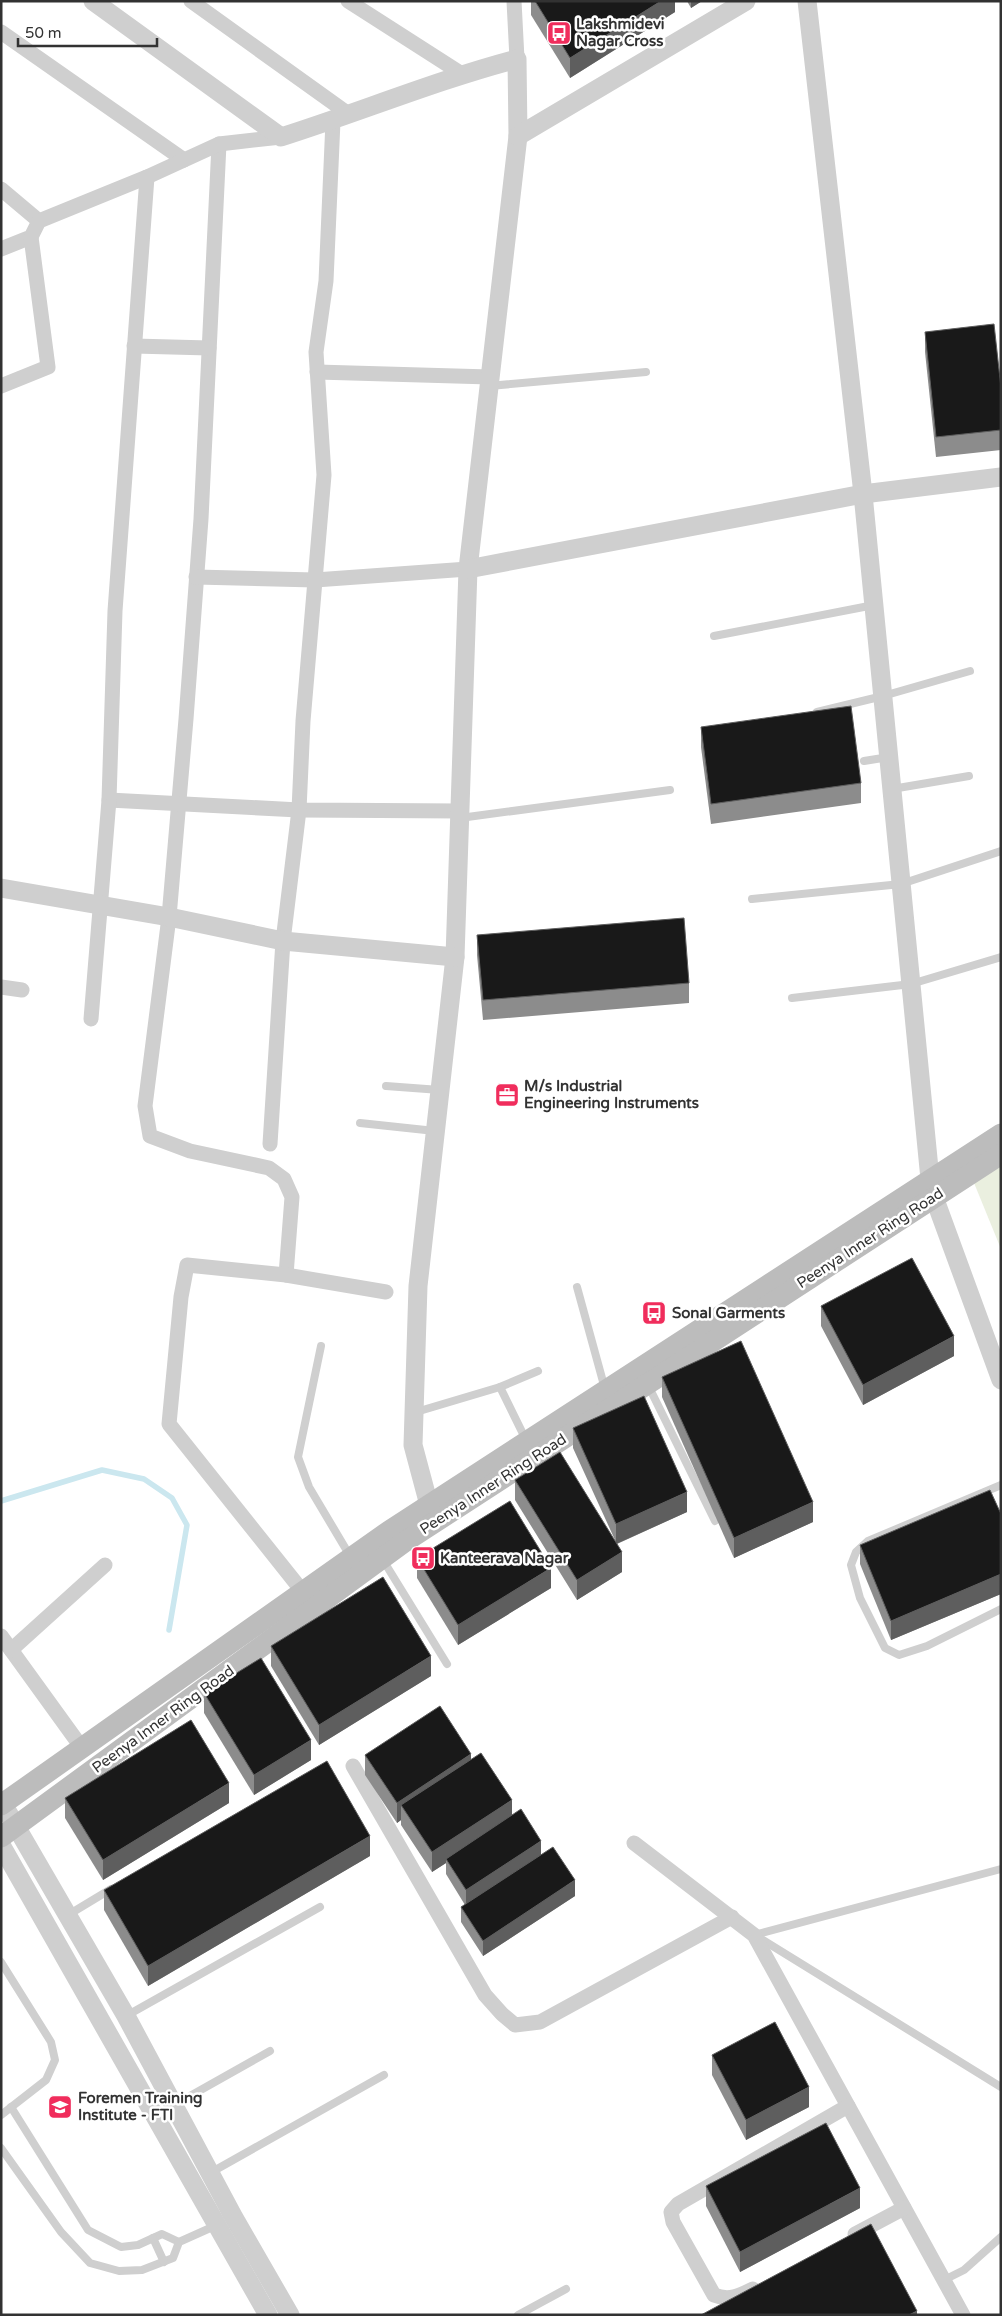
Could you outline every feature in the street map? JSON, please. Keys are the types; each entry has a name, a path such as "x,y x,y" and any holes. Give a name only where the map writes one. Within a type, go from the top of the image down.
{"main road":[{"name":"Peenya Inner Ring Road","path":"2,1804 351,1558 433,1513 648,1384 932,1188 1001,1134"},
{"name":"Peenya Inner Ring Road","path":"9,1832 382,1559 433,1513 526,1442 605,1390 932,1188 1001,1154"}],"street":[{"path":"93,1 281,136"},
{"path":"191,1 342,118"},
{"path":"348,1 462,74"},
{"path":"433,1513 413,1445 418,1286 455,957 468,569 518,136 514,1"},
{"path":"518,136 746,1"},
{"path":"807,1 863,494 932,1188 1001,1380"},
{"path":"1,32 184,160"},
{"path":"1,386 48,367 31,237 39,221 147,177 219,144 281,136 342,118 462,74 517,59"},
{"path":"270,1144 284,941 299,810 302,721 324,475 316,352 326,281 342,118"},
{"path":"219,144 196,576 169,917 145,1106 150,1136 190,1151 269,1168 284,1179 292,1196 286,1275"},
{"path":"91,1019 109,800 115,611 147,177"},
{"path":"1,189 39,221"},
{"path":"1,249 31,237"},
{"path":"134,346 209,348"},
{"path":"317,372 490,382"},
{"path":"196,576 315,580 468,569 863,494 1001,477"},
{"path":"109,800 299,810 460,814"},
{"path":"1,888 169,917 284,941 455,957"},
{"path":"1,987 22,990"},
{"path":"303,1592 169,1424 181,1297 187,1265 286,1275 386,1292"},
{"path":"11,1650 105,1565"},
{"path":"1,1636 82,1748"},
{"path":"353,1766 485,1995 502,2014 515,2024 540,2022 732,1917"},
{"path":"2,1804 9,1832 68,1915 126,2016 210,2173 225,2220 268,2315"},
{"path":"634,1843 754,1935 963,2315"},
{"path":"1,1846 225,2220 290,2315"},
{"path":"766,2282 740,2296 725,2299 714,2295 673,2222 671,2212 678,2204 848,2106"},
{"path":"844,2240 904,2208"}],"lane":[{"path":"490,382 646,372"},
{"path":"714,636 874,606"},
{"path":"806,714 883,696 970,671"},
{"path":"864,761 889,757"},
{"path":"892,789 969,776"},
{"path":"460,814 670,790"},
{"path":"752,898 901,884 1001,851"},
{"path":"792,998 911,984 1001,957"},
{"path":"386,1086 440,1090"},
{"path":"360,1123 435,1132"},
{"path":"577,1287 605,1390"},
{"path":"321,1346 298,1457 309,1486 351,1558"},
{"path":"414,1413 500,1387 538,1371"},
{"path":"648,1384 715,1521"},
{"path":"500,1387 526,1442"},
{"path":"1001,1485 868,1541 856,1552 851,1565 860,1598 885,1648 899,1655 927,1646 1001,1610"},
{"path":"382,1559 447,1664"},
{"path":"754,1935 1001,1869"},
{"path":"68,1915 118,1885"},
{"path":"126,2016 320,1907"},
{"path":"754,1935 1001,2087"},
{"path":"1,1962 51,2042 55,2060 46,2080 1,2115"},
{"path":"174,2105 270,2051"},
{"path":"210,2173 384,2075"},
{"path":"11,2107 88,2230 121,2247 138,2245 162,2234 179,2242"},
{"path":"1,2148 60,2232 90,2263 119,2271 142,2270 173,2258 179,2242 225,2220"},
{"path":"944,2280 964,2270 1001,2237"},
{"path":"153,2238 164,2262"},
{"path":"518,2315 566,2288"}],"green space":[{"path":"1001,1162 1001,1249 972,1178"}],"building":[{"path":"535,1 661,1 570,58"},
{"path":"994,324 1001,388 1001,430 936,437 925,332"},
{"path":"851,706 861,783 711,804 701,727"},
{"path":"684,918 689,983 483,1000 477,935"},
{"path":"912,1258 954,1336 863,1385 821,1306"},
{"path":"741,1341 813,1502 734,1538 662,1377"},
{"path":"644,1396 687,1492 616,1524 573,1428"},
{"path":"560,1452 622,1552 577,1580 515,1480"},
{"path":"990,1490 1001,1514 1001,1574 891,1621 860,1545"},
{"path":"510,1501 551,1568 458,1625 417,1558"},
{"path":"383,1577 431,1656 319,1725 271,1646"},
{"path":"261,1658 311,1740 254,1775 204,1693"},
{"path":"440,1706 471,1754 397,1803 365,1755"},
{"path":"191,1720 229,1783 103,1860 65,1798"},
{"path":"481,1753 512,1800 432,1852 401,1805"},
{"path":"327,1761 370,1836 148,1966 104,1890"},
{"path":"521,1809 541,1841 466,1890 446,1859"},
{"path":"553,1847 575,1880 483,1941 461,1907"},
{"path":"775,2022 809,2087 746,2120 712,2055"},
{"path":"826,2123 860,2188 740,2252 706,2186"},
{"path":"871,2224 917,2311 909,2315 701,2315"}],"waterway":[{"path":"1,1501 102,1470 144,1479 172,1498 187,1525 169,1630"}],"place":[{"name":"Lakshmidevi Nagar Cross","path":"559,33"},
{"name":"M/s Industrial Engineering Instruments","path":"507,1095"},
{"name":"Sonal Garments","path":"654,1313"},
{"name":"Kanteerava Nagar","path":"423,1558"},
{"name":"Foremen Training Institute - FTI","path":"60,2107"}]}
